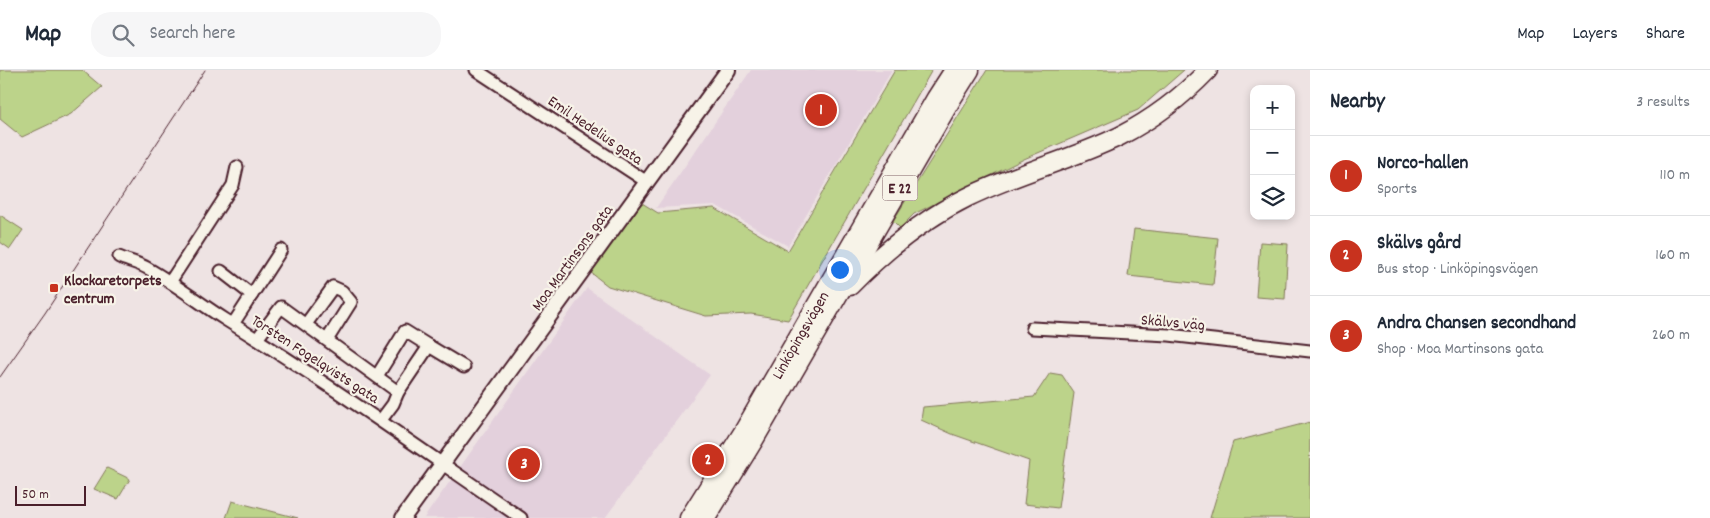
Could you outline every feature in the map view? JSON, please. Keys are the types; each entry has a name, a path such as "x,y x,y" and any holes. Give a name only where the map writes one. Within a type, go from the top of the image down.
{"highway":[{"path":"936,98 947,70"},
{"name":"E 22","path":"936,98 954,70"},
{"name":"E 22","path":"831,306 970,70"},
{"path":"831,306 899,240 938,213 988,188 1119,136 1146,122 1192,86 1208,70"},
{"name":"Linköpingsvägen","path":"689,518 742,432 936,98"},
{"name":"Linköpingsvägen","path":"706,518 754,440 831,306"}],"street":[{"name":"Emil Hedelius gata","path":"476,70 646,182"},
{"name":"Moa Martinsons gata","path":"403,518 728,70"},
{"path":"170,282 233,185 238,166"},
{"path":"233,324 281,250"},
{"name":"Torsten Fogelqvists gata","path":"119,257 146,267 170,282 381,420 442,464"},
{"path":"220,271 252,295"},
{"path":"306,324 333,287 342,290 351,302 327,340"},
{"path":"257,339 280,307 398,392"},
{"name":"Skälvs väg","path":"1032,328 1169,336 1310,351"},
{"path":"377,376 405,331 464,367"},
{"path":"381,420 429,346"},
{"path":"442,464 521,518"}],"shaded area":[{"path":"751,70 892,70 788,246 715,205 656,208"},
{"path":"587,288 710,375 605,518 424,518"}],"green space":[{"path":"0,70 82,70 102,87 71,114 22,137 0,119"},
{"path":"895,70 932,70 788,320 751,314 706,316 608,286 590,272 642,203 658,213 714,208 788,251"},
{"path":"987,70 1184,70 1138,110 1024,159 914,214 900,228 893,221"},
{"path":"0,215 23,230 10,249 0,242"},
{"path":"1134,229 1218,238 1213,285 1128,276"},
{"path":"1260,242 1288,244 1285,299 1256,297"},
{"path":"1050,373 1062,375 1074,393 1058,508 1024,504 1029,461 952,434 921,420 923,407 1034,397"},
{"path":"1310,422 1309,518 1210,518 1233,442"},
{"path":"107,468 130,479 118,499 94,489"},
{"path":"232,501 298,518 226,518"}],"tram line":[{"path":"0,377 45,313 205,70"}],"place":[{"name":"Norco-hallen","path":"821,110"},
{"name":"Klockaretorpets centrum","path":"54,288"},
{"name":"Skälvs gård","path":"708,460"},
{"name":"Andra Chansen secondhand","path":"524,464"}]}
